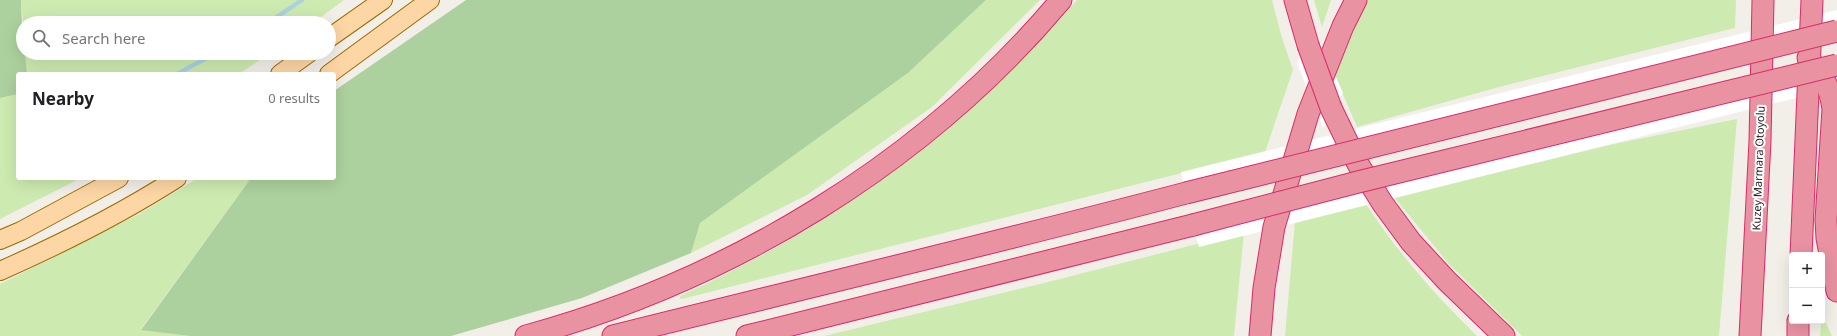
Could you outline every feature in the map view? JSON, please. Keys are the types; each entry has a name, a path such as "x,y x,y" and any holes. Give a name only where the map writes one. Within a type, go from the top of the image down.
{"highway":[{"path":"526,336 584,320 680,282 792,224 868,176 927,130 993,74 1061,0"},
{"path":"1295,0 1308,45 1331,108 1358,164 1383,204 1411,242 1504,336"},
{"path":"1260,336 1264,288 1276,220 1308,114 1343,26 1356,0"},
{"name":"Kuzey Marmara Otoyolu","path":"1750,336 1760,141 1763,0"},
{"path":"1801,252 1808,58 1812,1"},
{"path":"613,336 853,276 1014,238 1186,193 1837,31"},
{"path":"1808,58 1823,76 1831,94 1833,109 1826,220 1827,238 1837,291"},
{"path":"747,336 1193,225 1358,182 1837,65"},
{"path":"1751,86 1793,85 1837,77"},
{"path":"1798,324 1798,336"}],"main road":[{"path":"336,33 383,0"},
{"path":"332,72 430,0"},
{"path":"283,72 299,60"},
{"path":"0,240 21,231 115,180"},
{"path":"0,271 41,253 105,220 174,180"}],"green space":[{"path":"0,0 21,0 22,16 16,16 16,60 26,60 27,72 16,72 16,94 0,98"},
{"path":"21,0 344,0 322,16 22,16"},
{"path":"466,0 986,0 908,73 700,223 691,253 582,298 451,336 190,336 141,330 250,180 336,180 336,90"},
{"path":"986,0 1040,0 932,107 807,195 691,253 699,223 908,73"},
{"path":"1077,0 1272,0 1282,38 1293,70 1265,152 682,299 680,298 680,296 738,268 793,238 845,205 895,170 943,132 990,91 1034,47"},
{"path":"1314,0 1331,0 1322,27"},
{"path":"1366,0 1736,0 1735,28 1499,87 1357,127 1335,76"},
{"path":"26,60 260,60 242,72 27,72"},
{"path":"16,94 16,180 77,180 0,219 0,98"},
{"path":"1737,119 1719,336 1522,336 1448,263 1394,197 1614,144"},
{"path":"195,180 250,180 141,329 190,336 0,336 0,284 139,214"},
{"path":"1366,204 1391,240 1418,273 1446,305 1477,336 1285,336 1295,221"},
{"path":"1244,232 1234,336 824,336 1052,281"},
{"path":"1826,323 1832,336 1820,336 1821,324"}],"pier":[{"path":"1837,10 1837,41 1188,201 1181,172"},
{"path":"1316,32 1343,93 1323,128 1297,63"},
{"path":"1837,53 1837,89 1763,106 1199,247 1190,214"}],"waterway":[{"path":"278,16 302,0"},
{"path":"181,72 203,60"}]}
